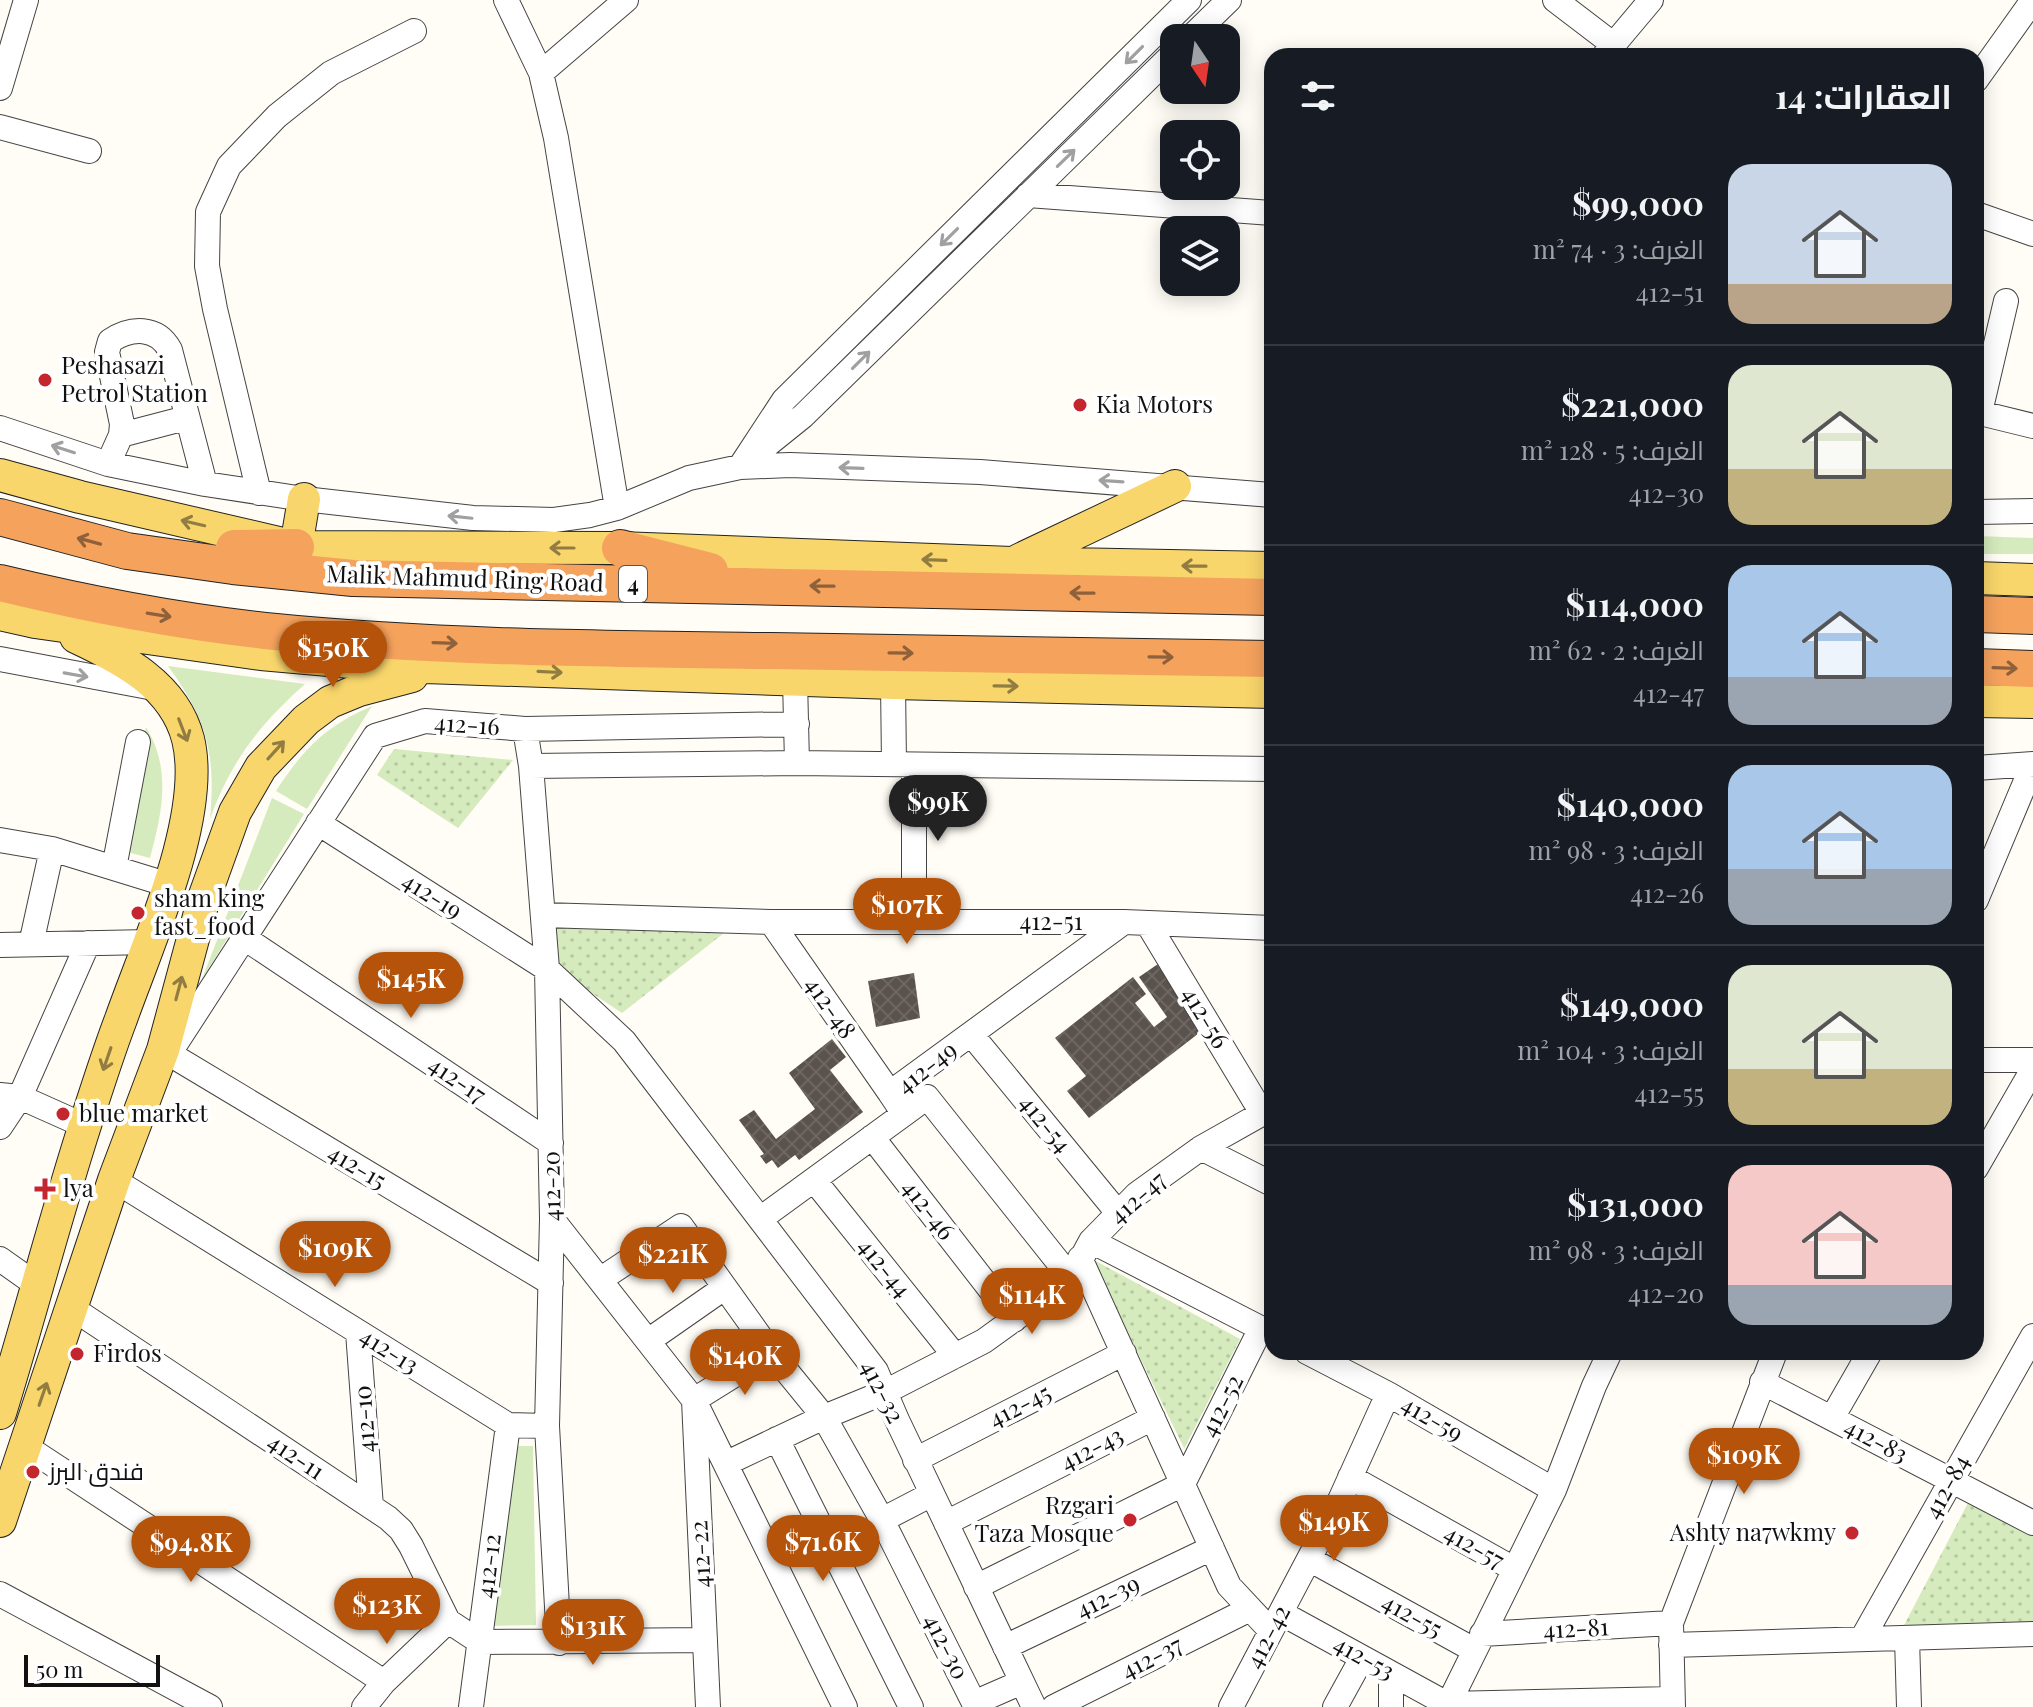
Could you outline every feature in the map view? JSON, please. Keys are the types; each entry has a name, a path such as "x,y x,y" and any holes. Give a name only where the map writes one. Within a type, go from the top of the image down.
{"highway":[{"name":"Malik Mahmud Ring Road","path":"0,517 127,551 353,578 1264,597"},
{"path":"127,551 296,547"},
{"path":"620,548 762,585"},
{"path":"0,583 166,616 313,635 552,647 1264,659"},
{"path":"1984,614 2033,616"},
{"path":"676,676 775,651"},
{"path":"1984,667 2033,669"}],"main road":[{"path":"0,475 80,497 296,547 620,548 1012,563 1264,568"},
{"path":"1012,563 1175,486"},
{"path":"296,547 304,499"},
{"path":"1984,578 2033,580"},
{"path":"0,614 35,622 261,654 447,668 1264,692"},
{"path":"0,1413 85,1126 169,885 189,812 192,760 187,736 163,690 107,652 35,622"},
{"path":"0,1521 114,1180 166,1052 204,898 217,857 247,789 261,767 306,720 330,702 359,690 447,668"},
{"path":"1984,701 2033,702"},
{"path":"169,885 204,898"}],"street":[{"path":"0,88 26,0"},
{"path":"506,0 541,73 556,138 617,508"},
{"path":"541,73 626,0"},
{"path":"740,467 784,400 1189,0"},
{"path":"1204,24 1229,0"},
{"path":"1555,0 1607,48"},
{"path":"1611,48 1651,0"},
{"path":"1984,69 2033,0"},
{"path":"259,493 207,266 208,212 229,166 277,116 331,73 414,31"},
{"path":"740,467 803,416 1160,67"},
{"path":"0,127 89,151"},
{"path":"1028,195 1264,212"},
{"path":"1984,217 2033,234"},
{"path":"1984,388 2006,301"},
{"path":"108,464 121,435 122,424 107,352 110,341 121,334 142,331 164,340 170,350 205,484"},
{"path":"784,400 803,416"},
{"path":"1984,414 2033,426"},
{"path":"121,435 186,418"},
{"path":"0,428 108,464 205,484 304,499 460,517 516,520 554,520 617,508 689,478 740,467 790,465 980,472 1264,494"},
{"path":"1984,512 2032,509"},
{"path":"0,659 163,690"},
{"path":"795,680 797,763"},
{"path":"893,683 904,764 914,922"},
{"name":"412-16","path":"166,1052 375,736 425,721 525,729 797,724"},
{"name":"412-20","path":"525,729 531,766 547,969 552,1219 547,1426 559,1643"},
{"path":"114,868 138,742"},
{"path":"531,766 797,763 1264,769"},
{"path":"1984,767 2033,764 1984,881"},
{"name":"412-19","path":"318,823 547,969"},
{"path":"0,840 52,849 169,885"},
{"path":"31,944 52,849"},
{"name":"412-51","path":"543,915 771,922 1136,923 1264,928"},
{"name":"412-48","path":"771,922 890,1093"},
{"name":"412-49","path":"760,1219 904,1114 890,1093 971,1034 1136,923"},
{"name":"412-56","path":"1136,923 1264,1106"},
{"name":"412-17","path":"243,937 551,1143"},
{"path":"0,945 150,942"},
{"path":"0,1127 10,1096 88,943"},
{"name":"412-32","path":"547,969 624,1041 876,1371 915,1460 1034,1707"},
{"name":"412-54","path":"971,1034 1118,1213"},
{"name":"412-15","path":"166,1052 551,1283"},
{"path":"1984,1060 2033,1060"},
{"path":"1984,1154 2033,1069"},
{"path":"912,1077 927,1097 1081,1259 1264,1330"},
{"path":"10,1096 85,1126"},
{"path":"904,1114 927,1097"},
{"name":"412-47","path":"727,1463 885,1392 984,1341 1014,1320 1081,1259 1137,1194 1201,1148 1264,1112"},
{"name":"412-46","path":"872,1137 1014,1320"},
{"path":"1201,1148 1264,1180"},
{"name":"412-13","path":"114,1180 508,1425"},
{"name":"412-44","path":"814,1180 955,1356"},
{"path":"552,1219 694,1400 845,1707"},
{"name":"412-30","path":"601,1279 681,1226 771,1352 824,1417 882,1520 975,1705"},
{"path":"0,1259 38,1286"},
{"name":"412-53","path":"1081,1259 1229,1586 1250,1609 1362,1658 1447,1706"},
{"path":"648,1341 724,1288"},
{"name":"412-11","path":"72,1308 401,1530 448,1621 480,1642"},
{"name":"412-10","path":"358,1332 371,1507"},
{"name":"412-52","path":"1183,1484 1264,1335"},
{"name":"412-84","path":"1862,1639 2033,1336"},
{"path":"694,1400 771,1352"},
{"name":"412-45","path":"915,1460 1124,1353"},
{"name":"412-59","path":"1322,1360 1388,1394 1554,1490"},
{"path":"1605,1360 1554,1490 1447,1706 1672,1703 1671,1634 1772,1360"},
{"path":"1832,1418 1865,1360"},
{"name":"412-83","path":"1762,1382 2033,1523"},
{"name":"412-42","path":"1235,1700 1350,1477 1388,1394"},
{"name":"412-22","path":"694,1400 708,1707"},
{"name":"412-43","path":"946,1523 1153,1418"},
{"path":"508,1425 547,1426"},
{"name":"412-12","path":"471,1707 508,1425"},
{"path":"777,1439 911,1707"},
{"path":"25,1446 384,1682"},
{"name":"412-57","path":"1350,1477 1514,1569"},
{"path":"976,1587 1183,1484"},
{"path":"882,1520 932,1494"},
{"name":"412-39","path":"1005,1647 1212,1548"},
{"name":"412-55","path":"1309,1559 1478,1642"},
{"path":"0,1594 210,1707"},
{"name":"412-37","path":"1054,1707 1250,1609"},
{"path":"364,1707 384,1682 448,1621"},
{"name":"412-81","path":"1478,1642 1671,1634 1862,1639 2033,1634"},
{"path":"1907,1638 1909,1707"},
{"path":"480,1642 705,1640"},
{"path":"1335,1707 1362,1658"},
{"path":"1391,1674 1391,1707"},
{"path":"975,1705 1022,1682"},
{"path":"1209,1707 1235,1700"}],"green space":[{"path":"1984,536 2033,538 2033,554 1984,554"},
{"path":"168,666 305,684 248,745 227,779 210,819 211,775 206,738 192,703"},
{"path":"372,706 307,809 276,791 317,740 341,722"},
{"path":"146,727 154,743 162,775 161,808 150,858 123,851"},
{"path":"394,749 513,760 458,828 377,775"},
{"path":"272,798 304,814 202,979"},
{"path":"568,920 724,933 622,1013 563,974 559,966 556,930 558,924"},
{"path":"1092,1259 1240,1339 1184,1449 1184,1448"},
{"path":"515,1446 533,1446 536,1625 490,1626"},
{"path":"1969,1501 2033,1535 2033,1623 1901,1631"}],"building":[{"path":"1158,964 1203,1030 1089,1118 1067,1091 1086,1076 1055,1038 1133,977 1146,994 1135,1003 1154,1027 1167,1017 1139,977"},
{"path":"914,973 920,1018 876,1027 868,981"},
{"path":"832,1039 846,1057 830,1070 863,1112 799,1160 795,1155 778,1168 772,1160 766,1164 760,1156 764,1154 739,1120 754,1110 776,1139 815,1109 789,1073"}],"place":[{"name":"Peshasazi Petrol Station","path":"45,380"},
{"name":"Kia Motors","path":"1080,405"},
{"name":"sham king fast_food","path":"138,913"},
{"name":"blue market","path":"63,1114"},
{"name":"lya","path":"45,1189"},
{"name":"Firdos","path":"77,1354"},
{"name":"فندق البرز","path":"33,1472"},
{"name":"Rzgari Taza Mosque","path":"1130,1520"},
{"name":"Ashty na7wkmy","path":"1852,1533"}]}
